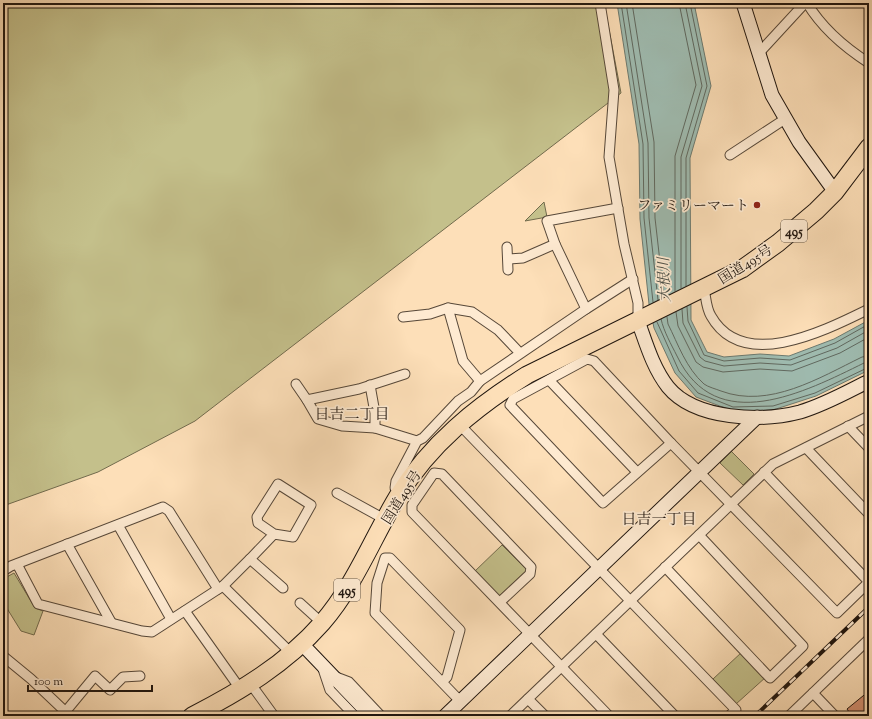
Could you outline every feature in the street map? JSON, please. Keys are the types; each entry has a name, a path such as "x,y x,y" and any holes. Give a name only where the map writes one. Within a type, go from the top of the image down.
{"highway":[{"name":"国道495号","path":"702,290 742,269 778,244 835,192 869,147"},
{"name":"495","path":"642,319 702,290"},
{"name":"国道495号","path":"192,716 246,687 297,649 322,623 348,588 400,493 428,455 464,419 495,395 527,375 642,319"}],"street":[{"path":"600,3 614,90 609,157 638,303 650,352 662,376 677,395 685,401 715,412 757,417 799,412 869,381"},
{"path":"743,3 772,95 785,119 835,192"},
{"path":"758,53 806,3 826,28 851,51 869,63"},
{"path":"730,155 785,119"},
{"path":"586,309 555,244 547,221 618,208"},
{"path":"508,259 523,258 555,244"},
{"path":"507,247 508,270"},
{"path":"400,493 395,488 396,481 417,441 423,438 458,401 471,392 480,381 520,353 633,279"},
{"path":"702,290 710,315 715,322 729,336 750,344 770,344 791,340 841,323 869,309"},
{"path":"403,317 430,314 448,308 472,312 498,330 520,353"},
{"path":"448,308 463,361 480,381"},
{"path":"670,444 602,503 510,405 513,399 587,359 594,361 670,444 732,504 837,613 869,582 764,472"},
{"path":"307,400 370,385 405,374"},
{"path":"549,380 638,472"},
{"path":"296,384 318,418 342,426 375,428 417,441"},
{"path":"370,385 375,413 375,428"},
{"path":"458,401 464,419 600,569 736,710 729,716"},
{"path":"510,716 773,464 869,416"},
{"path":"446,716 757,417"},
{"path":"848,426 869,448"},
{"path":"806,448 869,514"},
{"path":"500,602 530,574 531,567 442,474 434,473 412,505 412,512 609,716"},
{"path":"278,484 312,505 293,537 274,534 258,523 257,517 278,484"},
{"path":"337,493 386,520"},
{"path":"3,571 17,564 163,507 169,511 220,588 297,649 326,670 349,682 381,716"},
{"path":"118,525 171,619"},
{"path":"17,564 38,604 142,631 152,632 220,588 274,534"},
{"path":"665,567 770,678 803,646 699,535"},
{"path":"67,544 111,622"},
{"path":"442,682 447,677 460,630 390,558 385,558 378,578 375,613 461,702"},
{"path":"250,559 283,588"},
{"path":"300,603 322,623"},
{"path":"185,611 246,687 274,716"},
{"path":"596,634 675,716"},
{"path":"789,716 869,639"},
{"path":"3,656 68,713 95,676 110,690 123,677 140,676"},
{"path":"326,670 330,690 355,716"},
{"path":"326,670 371,716"},
{"path":"813,693 835,716"},
{"path":"528,698 545,716"}],"shaded area":[{"path":"3,3 604,3 621,93 195,421 98,472 3,506"},
{"path":"544,202 547,217 525,221"},
{"path":"731,451 754,474 743,485 720,463"},
{"path":"502,545 527,570 498,597 474,572"},
{"path":"14,573 35,608 43,611 34,635 21,631 3,602 3,579"},
{"path":"742,652 766,677 736,704 713,679"}],"water":[{"name":"大根川","path":"617,3 694,3 711,86 690,158 691,320 707,352 724,357 760,354 789,356 834,339 869,320 869,370 816,396 773,410 733,411 696,397 675,373 654,328 649,304 640,219 639,144"}],"building":[{"path":"869,691 869,707 858,716 853,713 851,715 847,709"}],"railway":[{"path":"755,716 869,607"}],"place":[{"name":"ファミリーマート","path":"757,205"}],"district":[{"name":"日吉二丁目","path":"352,414"},
{"name":"日吉一丁目","path":"659,519"}]}
